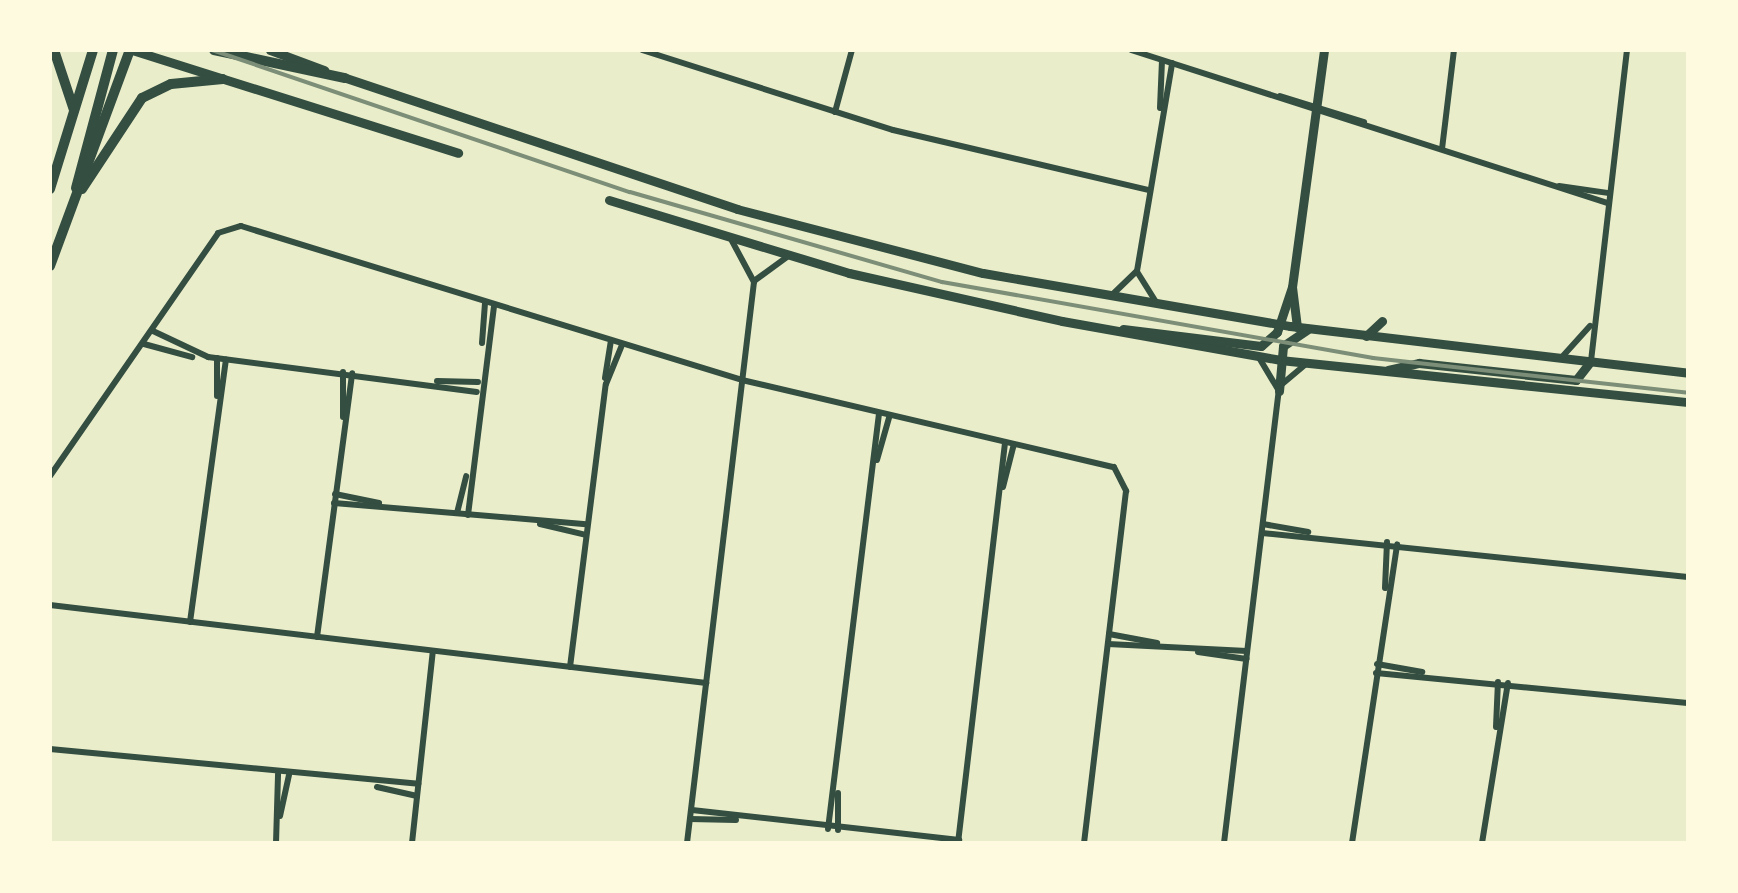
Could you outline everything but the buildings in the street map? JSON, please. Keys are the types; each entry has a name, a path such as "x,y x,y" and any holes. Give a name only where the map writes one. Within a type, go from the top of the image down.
{"main road":[{"path":"54,50 75,115"},
{"path":"50,189 94,50"},
{"path":"76,199 113,50"},
{"path":"50,266 131,50 458,153"},
{"path":"214,50 344,78"},
{"path":"270,50 344,78 798,227 1161,306 1310,329 1688,372"},
{"path":"1116,331 1253,347 1280,324 1292,287 1324,50"},
{"path":"76,199 142,98 171,84 223,79"},
{"path":"610,200 791,256 1116,331 1312,364 1688,402"},
{"path":"1292,287 1296,327"},
{"path":"1366,336 1382,321"},
{"path":"1279,391 1280,360 1287,341 1310,329"},
{"path":"1385,371 1418,363 1576,380 1591,361"}],"street":[{"path":"642,50 835,112 1148,190"},
{"path":"835,112 852,50"},
{"path":"1130,50 1607,203"},
{"path":"1442,149 1454,50"},
{"path":"1591,361 1591,325 1627,50"},
{"path":"1108,297 1137,271 1160,109 1162,60"},
{"path":"1160,109 1172,64"},
{"path":"1553,185 1608,193"},
{"path":"50,476 214,240 241,226 742,380 890,418 1107,464 1126,484 1084,843"},
{"path":"688,843 754,282 743,250 725,236"},
{"path":"754,282 791,256"},
{"path":"1137,271 1161,306"},
{"path":"457,514 467,475 485,302"},
{"path":"483,344 494,306"},
{"path":"1561,358 1591,325"},
{"path":"153,331 217,358"},
{"path":"570,667 610,342"},
{"path":"144,344 217,358 430,382 477,392"},
{"path":"606,384 622,345"},
{"path":"1252,356 1279,391"},
{"path":"190,622 218,402 217,358"},
{"path":"1224,843 1279,391 1312,364"},
{"path":"317,637 347,372"},
{"path":"430,382 478,382"},
{"path":"828,829 838,786 879,415"},
{"path":"875,466 890,418"},
{"path":"692,810 742,820 958,841 1009,444"},
{"path":"467,475 468,515"},
{"path":"334,498 534,522 587,524"},
{"path":"534,522 586,534"},
{"path":"1263,524 1314,534 1688,576"},
{"path":"1261,533 1314,534"},
{"path":"1386,594 1387,542"},
{"path":"1352,843 1386,594 1397,544"},
{"path":"50,606 706,683"},
{"path":"1109,634 1163,646 1247,655"},
{"path":"1108,644 1163,646"},
{"path":"412,843 433,651"},
{"path":"1376,668 1688,703"},
{"path":"1497,734 1498,682"},
{"path":"1482,843 1508,683"},
{"path":"50,748 289,776 418,784"},
{"path":"276,843 278,774"},
{"path":"278,822 289,776"},
{"path":"372,784 417,796"},
{"path":"838,786 838,830"},
{"path":"690,820 742,820"},
{"path":"914,838 929,843"}],"railway":[{"path":"212,50 630,192 942,282 1373,358 1688,393"}]}
